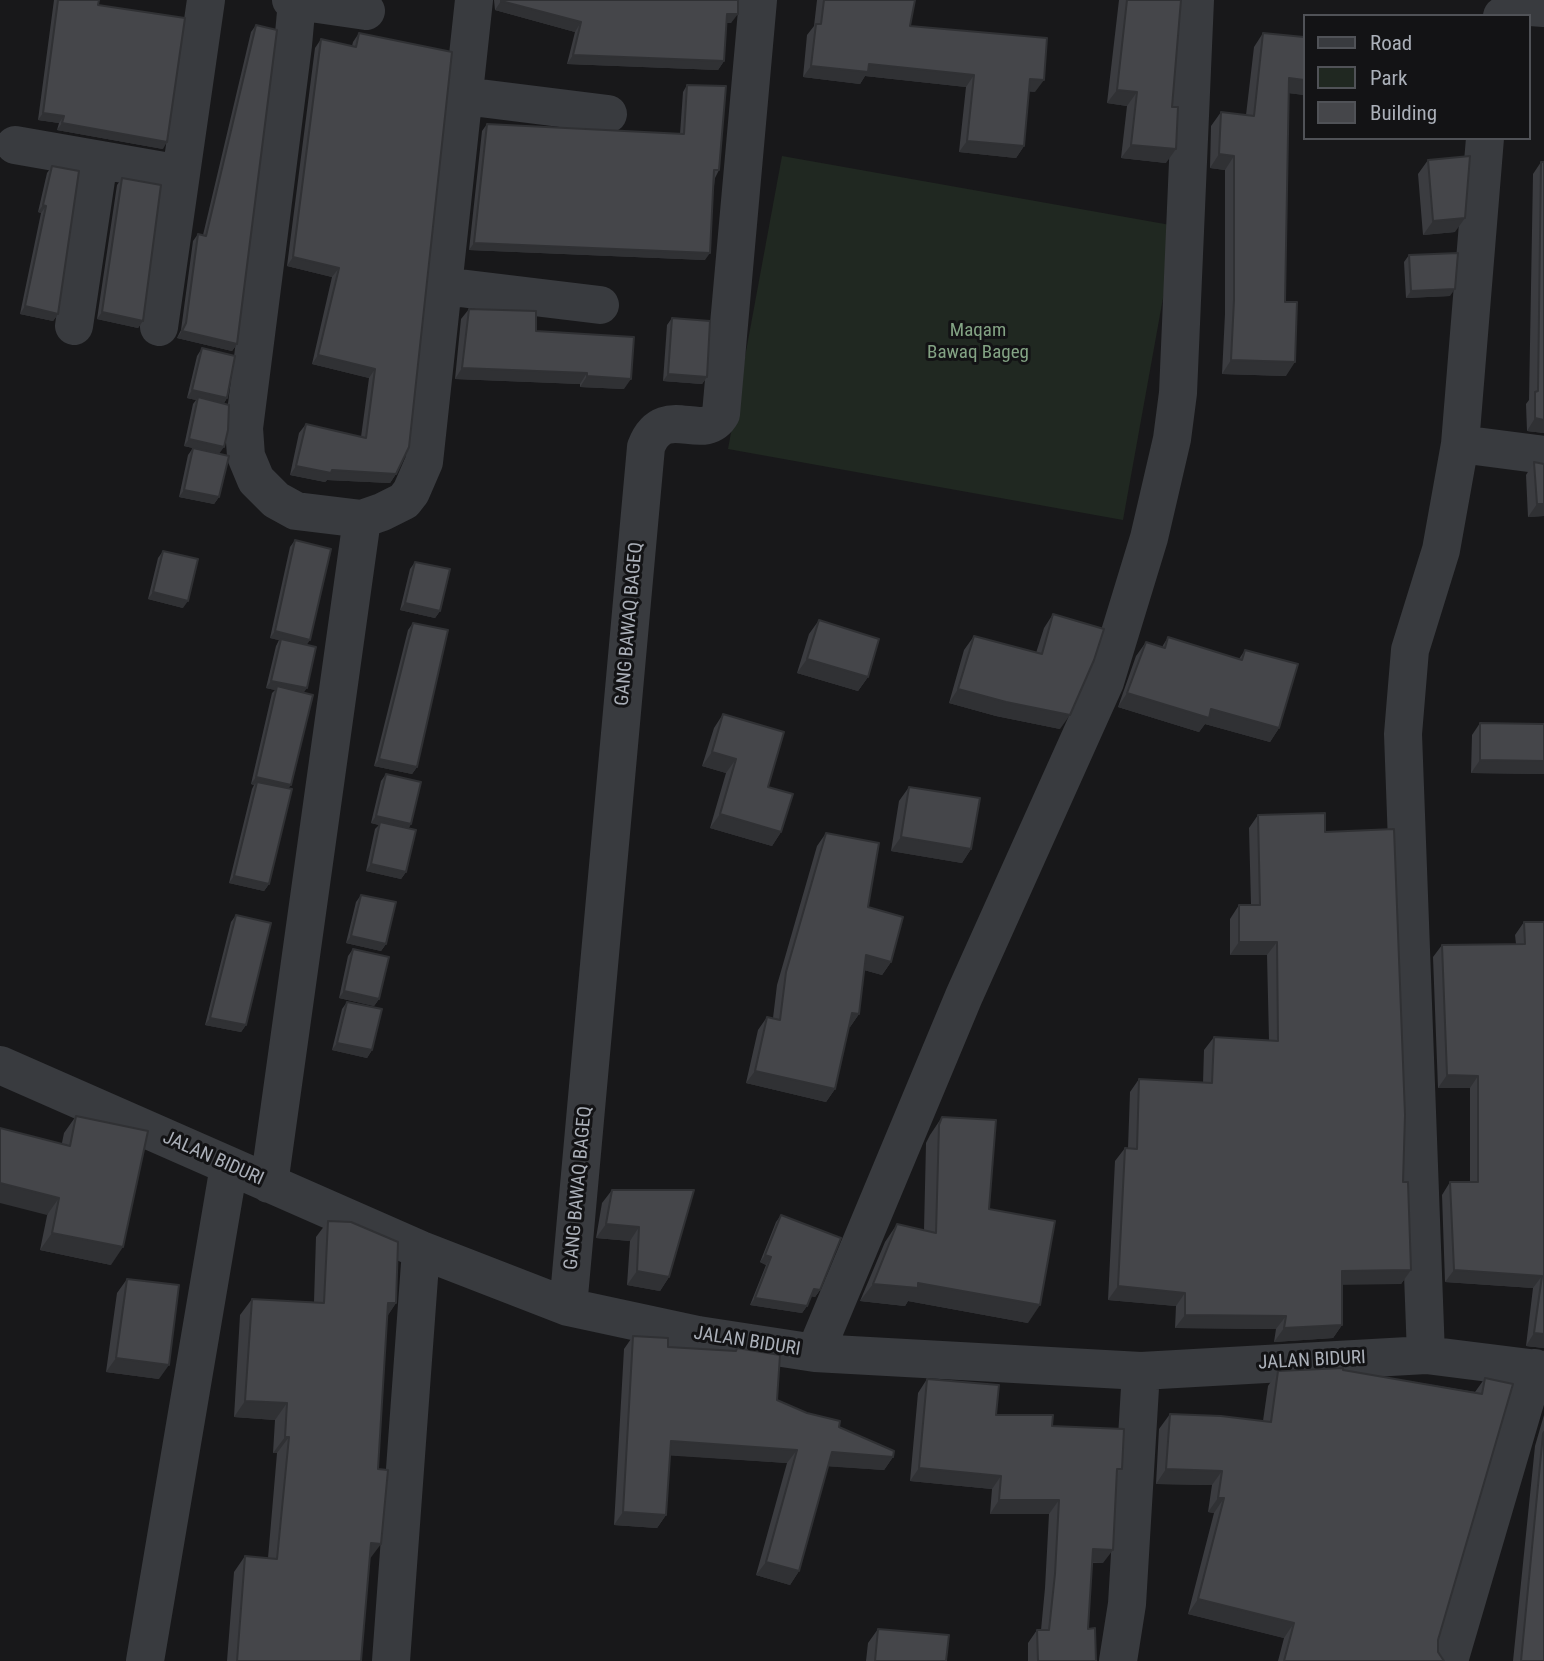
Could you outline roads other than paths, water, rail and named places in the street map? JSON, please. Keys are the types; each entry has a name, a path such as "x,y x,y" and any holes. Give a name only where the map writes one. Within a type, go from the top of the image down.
{"street":[{"path":"159,327 206,0"},
{"path":"366,11 294,1 293,45 244,428 246,456 256,480 276,500 296,511 362,519 404,501 417,482 424,463 474,0"},
{"name":"GANG BAWAQ BAGEQ","path":"568,1307 646,447 651,435 661,426 674,423 707,427 717,421 721,414 758,0"},
{"path":"815,1353 964,996 1105,682 1149,538 1172,439 1178,393 1195,0"},
{"path":"1505,14 1516,6 1544,8"},
{"path":"464,96 608,114"},
{"path":"1426,1355 1403,734 1410,650 1441,550 1461,444 1485,140"},
{"path":"15,145 181,174"},
{"path":"74,326 99,160"},
{"path":"443,286 600,305"},
{"path":"1461,444 1544,456"},
{"path":"269,1184 362,519"},
{"name":"JALAN BIDURI","path":"0,1065 421,1250 568,1307 698,1335 815,1353 1141,1371 1426,1355 1539,1369"},
{"path":"145,1661 229,1166"},
{"path":"391,1661 421,1250"},
{"path":"1449,1661 1539,1369"},
{"path":"1118,1661 1129,1581 1141,1371"}],"park label":[{"name":"Maqam Bawaq Bageg","path":"978,342"}]}
